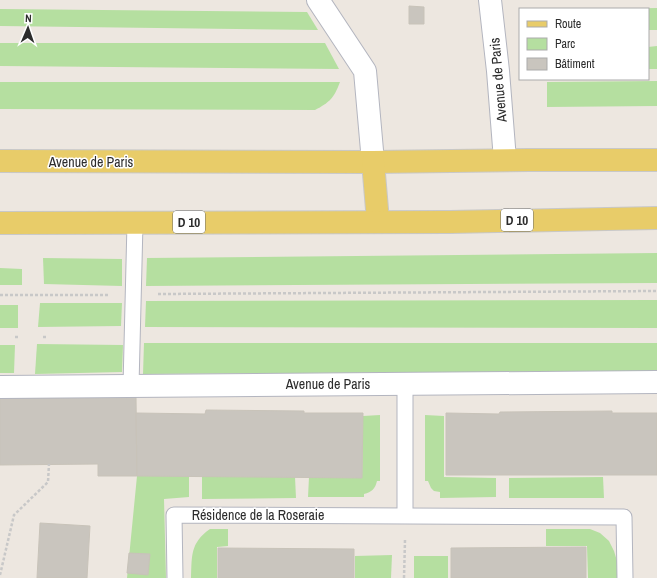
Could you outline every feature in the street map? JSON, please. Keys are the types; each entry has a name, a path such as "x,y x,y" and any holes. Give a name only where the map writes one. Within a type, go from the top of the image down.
{"main road":[{"name":"Avenue de Paris","path":"0,161 373,162 657,160"},
{"path":"373,162 378,222"},
{"name":"D 10","path":"0,223 450,222 657,218"}],"street":[{"path":"318,0 365,71 373,162"},
{"name":"Avenue de Paris","path":"490,0 498,71 505,160"},
{"name":"Avenue de Paris","path":"0,387 657,382"}],"lane":[{"path":"132,386 135,223"},
{"path":"405,384 405,515"},
{"name":"Résidence de la Roseraie","path":"175,578 174,515 624,517 625,578"}],"path":[{"path":"0,295 657,291"},
{"path":"0,576 14,514 48,482 48,464"},
{"path":"404,556 404,578"}],"green space":[{"path":"649,8 657,8 657,30 649,30"},
{"path":"0,9 307,12 318,30 0,26"},
{"path":"0,43 325,43 339,69 0,66"},
{"path":"657,46 657,69 649,69 649,47"},
{"path":"657,81 657,106 547,107 547,82"},
{"path":"0,82 340,82 331,99 315,110 0,109"},
{"path":"657,253 657,283 146,286 147,258"},
{"path":"43,258 122,259 122,286 44,284"},
{"path":"0,268 22,269 22,285 0,285"},
{"path":"657,300 657,328 145,327 146,301"},
{"path":"40,303 122,303 121,326 38,327"},
{"path":"0,305 18,305 18,328 0,328"},
{"path":"144,343 657,343 657,371 143,374"},
{"path":"37,344 123,345 122,372 35,374"},
{"path":"0,345 15,345 14,373 0,373"},
{"path":"380,415 380,481 377,481 373,490 364,494 364,497 308,497 309,477 362,478 363,416"},
{"path":"425,415 444,416 444,477 496,478 496,497 440,498 440,492 434,491 431,488 428,481 425,481"},
{"path":"137,476 189,476 189,497 164,499 166,578 127,578"},
{"path":"202,476 295,477 296,498 202,499"},
{"path":"603,477 604,498 509,498 509,478"},
{"path":"210,529 228,529 228,546 217,547 217,578 191,578 193,550 203,534"},
{"path":"546,529 590,529 600,533 609,541 614,551 617,561 617,578 588,578 587,546 546,546"},
{"path":"392,555 391,578 355,578 355,556"},
{"path":"414,556 448,556 448,578 414,578"}],"building":[{"path":"409,6 424,7 424,24 409,24"},
{"path":"136,397 137,476 98,476 98,464 0,465 0,398"},
{"path":"206,410 363,413 362,478 137,476 136,413 205,414"},
{"path":"612,411 612,413 657,413 657,475 446,475 446,413 499,414 500,412"},
{"path":"40,523 90,526 87,578 37,578"},
{"path":"586,547 586,578 451,578 451,548"},
{"path":"218,548 354,549 354,578 218,578"},
{"path":"129,553 150,554 148,575 127,573"}]}
